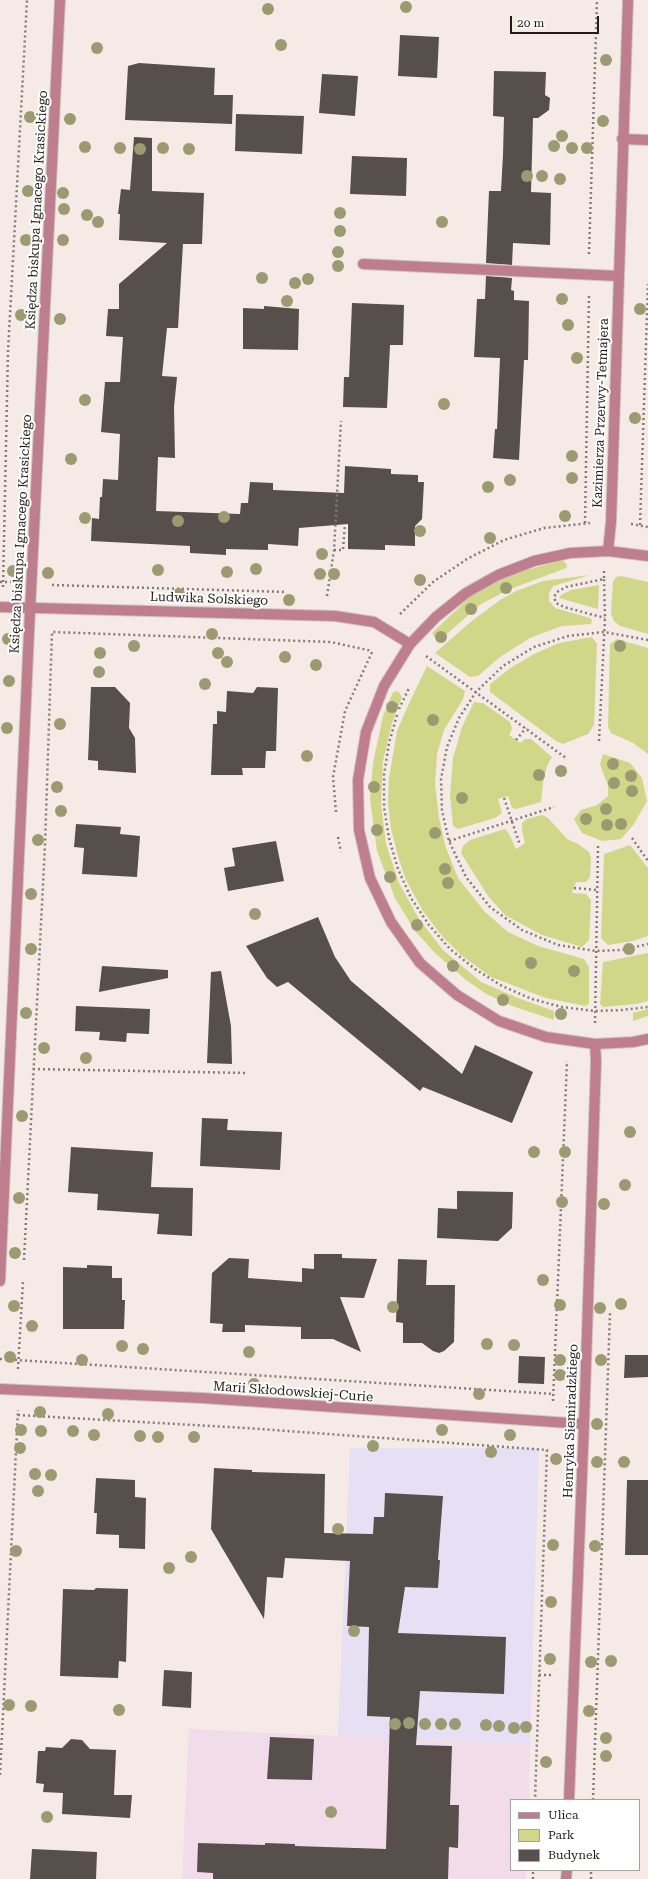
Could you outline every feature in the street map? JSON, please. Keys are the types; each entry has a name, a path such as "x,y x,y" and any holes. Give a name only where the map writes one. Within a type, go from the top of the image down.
{"street":[{"name":"Księdza biskupa Ignacego Krasickiego","path":"0,1281 8,1069 60,0"},
{"name":"Kazimierza Przerwy-Tetmajera","path":"608,551 611,509 622,139 628,0"},
{"path":"622,139 648,140"},
{"path":"364,264 618,276"},
{"path":"648,556 608,551 570,553 534,561 498,575 466,593 436,617 410,644 381,692 366,732 358,780 359,830 370,878 391,922 420,962 457,996 499,1021 546,1037 595,1044 633,1042 648,1039"},
{"name":"Ludwika Solskiego","path":"2,607 335,616 374,622 410,644"},
{"name":"Henryka Siemiradzkiego","path":"569,1799 584,1424 596,1061 595,1044"},
{"name":"Marii Skłodowskiej-Curie","path":"0,1390 202,1398 584,1424"}],"path":[{"path":"2,607 8,352 27,0"},
{"path":"336,814 333,777 345,711 372,650 403,610 433,582 467,558 511,538 544,528 584,523 597,0"},
{"path":"640,525 648,284"},
{"path":"327,596 334,550 340,421"},
{"path":"334,550 343,550 345,524"},
{"path":"597,571 611,571"},
{"path":"599,741 605,618 604,571"},
{"path":"604,579 566,587 556,592 554,597 556,603 564,608 605,618"},
{"path":"49,585 280,591"},
{"path":"29,632 331,642 372,650"},
{"path":"24,1265 45,845 52,632"},
{"path":"648,640 604,632 568,636 534,647 503,666 476,692 459,718 447,747 441,779 442,811 449,842 466,877 490,907 522,930 558,945 596,951 622,950 648,944"},
{"path":"424,664 433,652"},
{"path":"438,664 566,758"},
{"path":"412,683 398,713 389,743 384,775 384,807 389,838 398,869 411,898 429,925 450,949 475,970 502,986 532,999 562,1007 594,1011 648,1007"},
{"path":"516,740 526,728"},
{"path":"504,798 520,845"},
{"path":"449,842 554,807"},
{"path":"338,836 343,858"},
{"path":"632,838 648,861"},
{"path":"594,1011 598,846"},
{"path":"574,888 598,890"},
{"path":"0,1359 554,1394 567,1058 596,1061"},
{"path":"8,1069 247,1073"},
{"path":"0,1776 18,1415 23,1273"},
{"path":"18,1415 246,1428 547,1450 535,1799"}],"shaded area":[{"path":"350,1448 539,1448 530,1745 338,1736"},
{"path":"189,1729 530,1745 529,1799 510,1799 510,1871 526,1871 526,1879 182,1879"}],"green space":[{"path":"563,560 567,565 566,568 508,590 481,604 440,640 435,638 432,633 472,595 504,576"},
{"path":"590,575 553,586 549,594 549,601 555,608 590,618 592,620 591,624 562,626 530,638 500,657 478,676 470,677 435,653 473,620 500,600 516,591 543,581"},
{"path":"621,576 648,582 648,634 620,626 614,621 611,613 613,582 616,577"},
{"path":"599,585 598,609 559,598 561,595 571,590"},
{"path":"592,637 597,644 594,725 588,734 563,744 556,741 490,692 490,684 512,667 534,654 559,643"},
{"path":"617,639 648,648 648,754 633,743 611,733 608,727 610,644"},
{"path":"427,666 465,691 463,699 444,730 437,754 435,784 439,817 445,845 458,878 484,911 508,932 538,946 584,959 589,967 589,1004 585,1006 546,998 491,977 461,955 441,935 423,911 406,880 391,829 388,802 389,778 397,731"},
{"path":"398,691 402,697 392,723 383,761 381,803 386,844 399,883 419,919 443,950 481,982 518,998 554,1011 554,1020 512,1006 486,994 465,979 436,954 415,931 395,898 377,851 370,799 373,763 383,716 393,692"},
{"path":"474,702 483,703 510,722 512,729 509,735 520,743 525,739 531,739 552,757 547,766 541,802 516,809 512,808 508,796 498,799 502,813 495,818 458,829 453,826 450,795 453,758 462,727"},
{"path":"603,754 630,763 642,778 647,801 634,824 621,839 602,841 582,833 574,819 581,810 597,805 608,796 608,786 600,764"},
{"path":"542,815 548,818 567,839 578,844 589,852 591,857 590,877 586,882 576,882 572,893 586,894 591,900 589,940 582,947 542,935 505,915 488,896 461,853 463,846 470,840 505,829 516,849 525,843 522,823 527,819"},
{"path":"630,845 648,868 648,936 633,941 608,945 601,938 604,854"},
{"path":"648,953 648,1001 636,1004 603,1007 600,1004 603,962"},
{"path":"648,1009 648,1016 633,1021 633,1013"}],"building":[{"path":"400,35 439,37 437,78 398,76"},
{"path":"139,63 215,68 214,95 233,95 232,124 125,120 128,66"},
{"path":"494,71 546,72 545,95 550,98 549,110 538,118 533,118 531,192 551,193 550,245 513,243 512,265 486,263 489,191 501,191 503,155 504,117 493,116"},
{"path":"322,74 358,76 355,116 319,113"},
{"path":"236,114 304,116 302,154 235,151"},
{"path":"134,137 152,138 152,191 204,193 202,244 183,244 178,328 167,328 162,376 177,377 174,407 175,458 158,457 156,511 240,514 241,503 248,503 250,482 273,483 273,490 344,493 345,466 391,469 391,474 418,475 418,482 424,482 422,519 415,526 415,546 385,545 385,550 348,549 348,524 299,528 298,546 268,544 268,550 226,549 226,555 190,553 190,546 91,541 92,518 99,519 103,479 118,480 120,434 101,432 105,382 120,382 123,337 106,336 108,309 119,309 119,284 167,243 119,240 120,214 118,214 121,189 130,190"},
{"path":"352,156 407,158 406,196 350,194"},
{"path":"486,276 512,278 511,290 514,291 514,300 529,301 528,360 524,360 519,460 493,458 495,429 497,429 500,358 474,357 477,299 485,299"},
{"path":"352,303 404,305 403,345 390,345 387,408 343,407 344,377 349,377"},
{"path":"264,306 299,309 298,350 243,349 243,308 264,309"},
{"path":"91,687 115,687 130,703 129,728 135,738 136,773 98,770 98,761 88,760"},
{"path":"257,687 278,688 276,751 266,751 265,768 242,768 243,775 211,775 213,724 217,724 217,711 226,712 227,691 253,693"},
{"path":"76,824 121,827 120,834 140,836 137,877 82,874 84,848 74,847"},
{"path":"276,841 284,881 228,891 224,868 235,866 232,848"},
{"path":"318,917 335,957 351,981 462,1074 475,1045 533,1072 512,1123 423,1087 420,1091 288,982 277,987 267,978 246,946"},
{"path":"102,966 168,970 168,978 99,992"},
{"path":"221,971 231,1026 232,1064 207,1063 211,972"},
{"path":"76,1006 150,1009 149,1034 127,1033 126,1042 99,1040 100,1032 75,1031"},
{"path":"202,1118 228,1119 227,1130 282,1132 280,1170 200,1166"},
{"path":"71,1147 153,1152 151,1187 193,1188 192,1236 157,1234 159,1214 97,1210 98,1194 68,1192"},
{"path":"457,1191 513,1192 512,1228 498,1241 437,1238 438,1208 457,1209"},
{"path":"314,1254 342,1254 342,1258 377,1259 364,1298 340,1297 361,1352 333,1339 301,1339 301,1327 245,1325 245,1332 222,1332 223,1324 210,1323 212,1273 229,1258 249,1259 248,1278 302,1282 302,1268 314,1269"},
{"path":"398,1259 427,1260 426,1285 455,1285 454,1342 444,1351 439,1353 433,1351 422,1343 403,1343 403,1323 396,1322"},
{"path":"87,1265 112,1266 112,1278 122,1278 122,1300 125,1300 124,1329 63,1329 63,1267 87,1268"},
{"path":"625,1355 648,1355 648,1377 624,1378"},
{"path":"519,1356 545,1357 544,1384 518,1383"},
{"path":"214,1468 252,1470 252,1472 325,1474 324,1533 373,1534 374,1517 384,1517 385,1493 443,1496 438,1560 440,1560 438,1588 405,1587 398,1633 506,1637 504,1694 420,1691 416,1745 452,1746 450,1805 459,1805 458,1848 449,1847 448,1879 213,1879 213,1873 197,1872 198,1843 265,1845 265,1843 295,1844 295,1846 386,1849 390,1717 367,1716 369,1627 347,1626 350,1561 285,1558 283,1578 267,1577 264,1619 211,1529"},
{"path":"96,1478 135,1480 135,1497 146,1498 145,1549 119,1548 119,1535 96,1534 97,1513 94,1513"},
{"path":"627,1480 648,1480 648,1555 625,1555"},
{"path":"96,1588 128,1589 126,1662 119,1661 118,1678 60,1676 63,1589 94,1590"},
{"path":"164,1670 192,1672 191,1708 162,1706"},
{"path":"270,1737 314,1739 312,1780 267,1779"},
{"path":"71,1739 82,1740 90,1749 116,1750 114,1795 132,1795 130,1818 62,1814 63,1793 43,1792 44,1784 36,1783 38,1751 45,1751 46,1747 62,1748"},
{"path":"32,1849 97,1852 96,1879 30,1879"}]}
